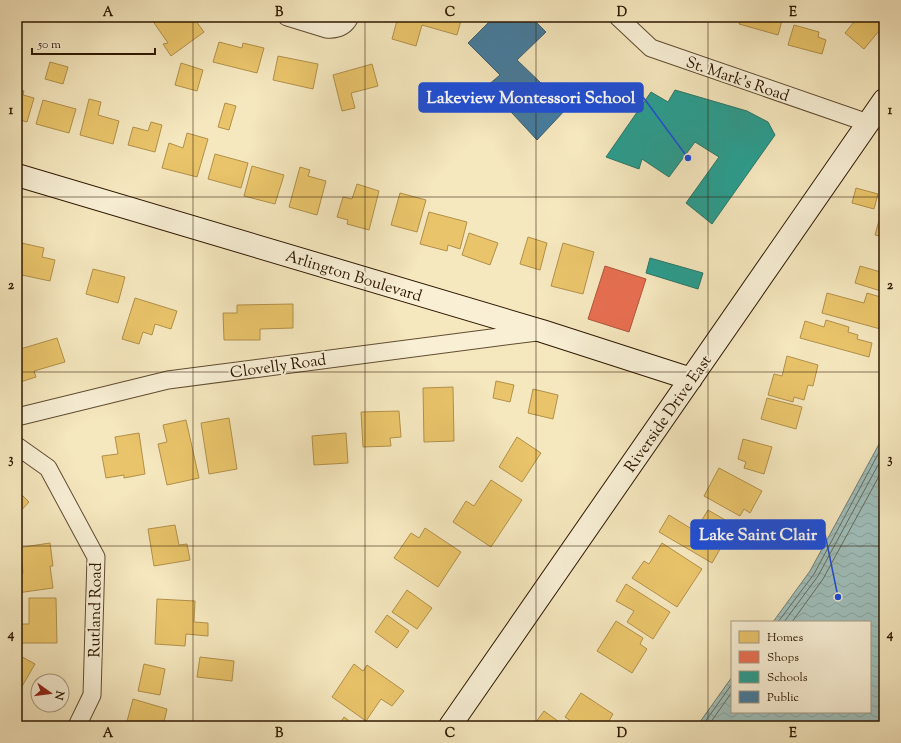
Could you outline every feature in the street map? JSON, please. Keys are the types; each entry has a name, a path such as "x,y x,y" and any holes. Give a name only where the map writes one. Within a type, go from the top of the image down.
{"street":[{"path":"287,17 331,30 344,26 350,17"},
{"name":"St. Mark's Road","path":"618,17 651,48 868,123"},
{"name":"Riverside Drive East","path":"450,726 884,100"},
{"name":"Arlington Boulevard","path":"17,175 542,331 691,378"},
{"name":"Clovelly Road","path":"17,417 168,380 542,331"},
{"name":"Rutland Road","path":"17,446 48,468 96,557 92,695 77,726"}],"water":[{"path":"884,435 884,726 697,726 731,678 731,713 871,713 871,621 774,621 810,571"}],"building: Homes":[{"path":"150,17 193,17 204,32 171,56 163,44 168,43"},
{"path":"398,17 462,17 457,35 422,25 416,46 392,39"},
{"path":"741,17 783,17 778,35 739,24"},
{"path":"858,17 884,18 884,25 864,49 845,33"},
{"path":"794,25 819,32 818,37 826,40 822,54 788,45"},
{"path":"219,42 242,48 243,43 264,48 257,73 213,62"},
{"path":"278,56 318,64 313,89 273,80"},
{"path":"50,62 68,67 63,84 45,79"},
{"path":"181,63 203,70 197,91 175,85"},
{"path":"372,64 378,86 351,93 355,108 342,111 333,75"},
{"path":"17,89 24,91 23,95 34,98 27,122 17,119"},
{"path":"89,99 101,102 98,115 119,121 113,144 80,135"},
{"path":"43,100 76,109 69,133 36,124"},
{"path":"225,103 236,106 229,130 218,127"},
{"path":"151,122 162,125 155,152 128,145 133,127 148,131"},
{"path":"187,133 208,139 197,177 162,168 169,143 183,148"},
{"path":"215,154 248,163 241,188 208,179"},
{"path":"252,166 284,175 275,204 244,196"},
{"path":"300,167 310,170 308,176 326,181 317,215 289,207"},
{"path":"357,184 379,191 369,230 347,224 348,220 337,217 343,197 352,199"},
{"path":"856,188 878,194 874,209 852,203"},
{"path":"400,193 426,200 417,232 391,225"},
{"path":"429,212 467,222 460,249 448,245 447,251 420,244"},
{"path":"880,217 884,218 884,237 875,235"},
{"path":"469,233 498,243 490,265 462,255"},
{"path":"528,237 547,243 540,270 520,264"},
{"path":"17,242 44,248 42,257 55,260 50,281 17,274"},
{"path":"563,243 594,252 583,294 551,286"},
{"path":"860,266 884,273 884,292 855,283"},
{"path":"93,269 125,277 118,303 86,294"},
{"path":"827,293 864,303 867,293 884,298 884,330 822,313"},
{"path":"135,298 177,311 171,329 155,324 152,335 143,332 139,344 122,339"},
{"path":"293,304 293,328 260,329 260,340 224,340 223,313 237,313 237,305"},
{"path":"826,320 849,327 848,332 858,335 857,339 872,343 869,357 800,338 805,321 824,327"},
{"path":"57,338 65,362 34,371 36,377 17,383 17,350"},
{"path":"787,356 818,365 813,386 808,385 804,400 794,397 793,402 768,395 774,374 782,376"},
{"path":"496,381 514,385 510,402 493,398"},
{"path":"453,387 454,441 424,442 423,388"},
{"path":"533,389 558,395 553,419 528,413"},
{"path":"767,398 802,407 796,429 761,419"},
{"path":"399,411 401,437 390,438 391,446 363,447 361,412"},
{"path":"229,418 237,469 209,474 201,423"},
{"path":"186,420 199,478 167,485 158,444 167,442 163,425"},
{"path":"139,433 145,474 124,478 124,475 106,478 102,456 118,454 115,437"},
{"path":"346,433 348,463 314,465 312,436"},
{"path":"517,437 541,453 522,482 499,467"},
{"path":"743,439 772,447 764,474 744,468 746,462 738,459"},
{"path":"719,468 762,491 750,513 744,509 740,516 704,496"},
{"path":"491,480 522,500 491,547 453,522 466,501 474,506"},
{"path":"17,490 29,502 17,515"},
{"path":"708,510 734,525 712,563 659,532 669,515 695,531"},
{"path":"175,525 179,545 187,544 190,560 154,566 148,529"},
{"path":"425,528 461,552 438,587 394,558 411,533 419,538"},
{"path":"50,543 53,566 50,566 53,588 17,593 17,574 23,573 22,564 17,565 17,548"},
{"path":"662,543 702,569 677,607 632,578 644,561 649,564"},
{"path":"626,584 670,612 653,639 627,622 634,611 616,601"},
{"path":"407,590 432,608 417,629 392,612"},
{"path":"29,598 56,598 57,643 21,643 21,624 29,624"},
{"path":"157,599 195,601 194,622 208,623 208,636 186,634 185,646 155,644"},
{"path":"387,615 409,631 397,648 375,632"},
{"path":"616,621 643,638 640,644 647,649 632,673 597,651"},
{"path":"17,654 35,664 17,695"},
{"path":"200,657 234,661 232,681 197,677"},
{"path":"144,664 165,669 160,695 138,691"},
{"path":"354,664 363,671 367,665 404,691 392,706 381,699 366,721 332,697"},
{"path":"581,693 613,714 606,726 599,721 596,726 578,726 565,717"},
{"path":"133,699 167,709 163,726 126,725"},
{"path":"544,711 565,726 533,726"},
{"path":"344,717 356,726 338,726"}],"building: Shops":[{"path":"605,266 646,279 629,332 588,319"}],"building: Schools":[{"path":"675,90 747,111 768,122 775,135 712,224 686,203 719,157 695,142 669,177 642,159 639,169 606,157 651,92 668,102"},
{"path":"650,258 703,273 698,289 646,273"}],"building: Public":[{"path":"494,17 531,17 546,32 517,60 567,108 537,140 487,86 500,75 468,43"}],"place":[{"name":"Lakeview Montessori School","path":"688,158"},
{"name":"Lake Saint Clair","path":"838,597"}]}
